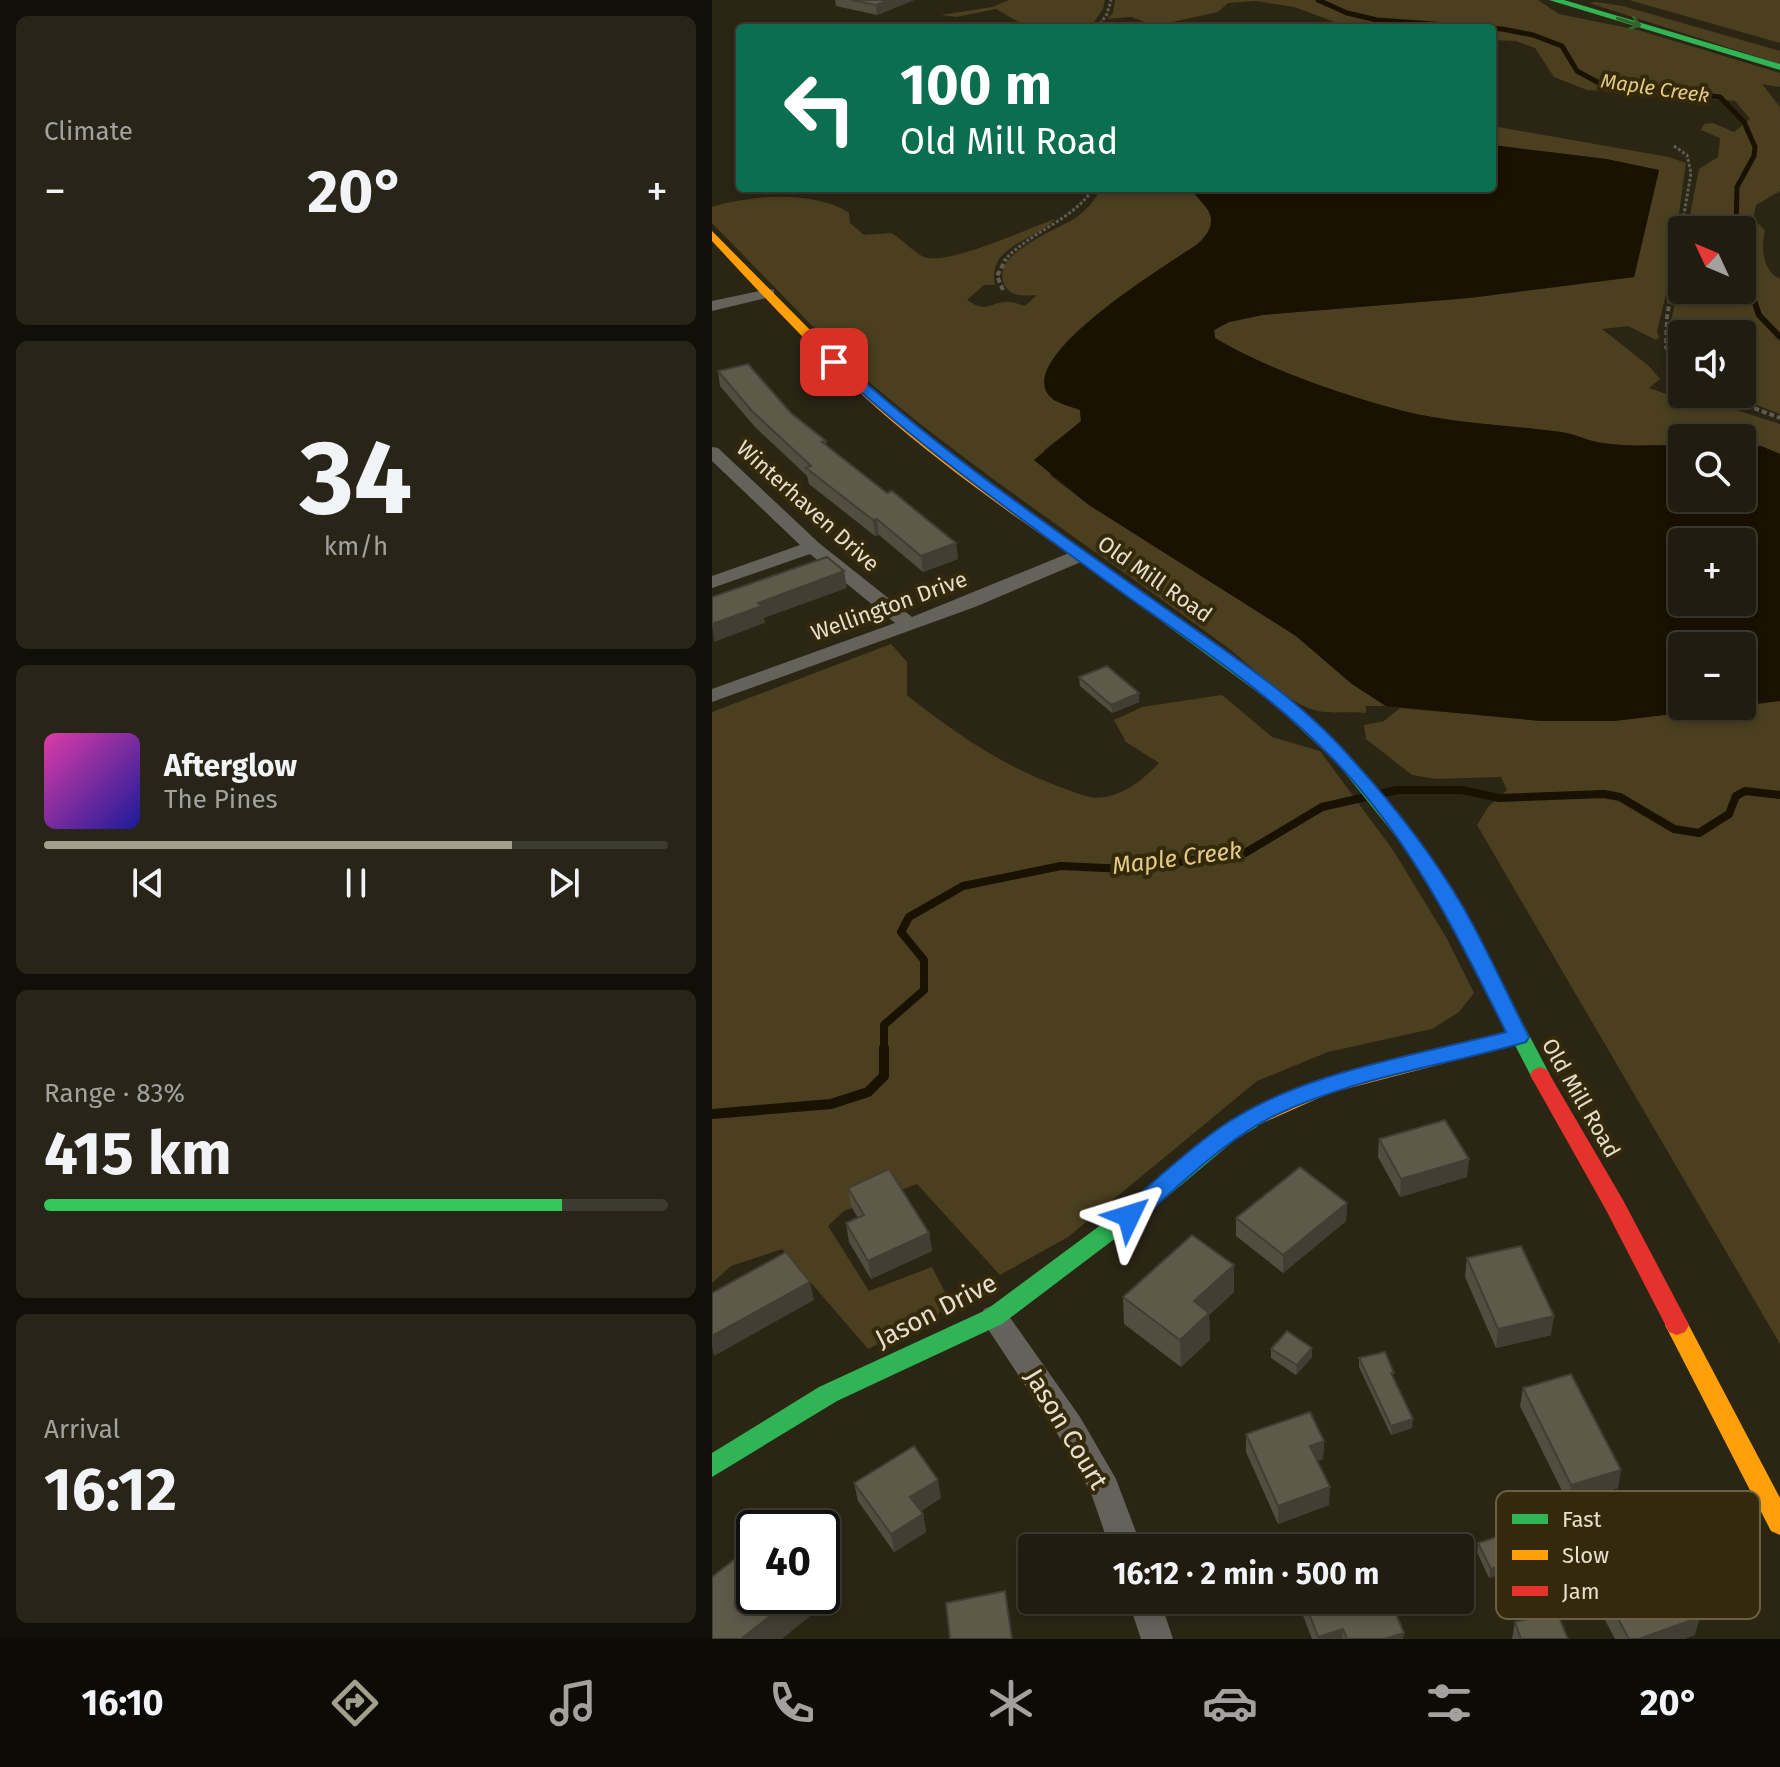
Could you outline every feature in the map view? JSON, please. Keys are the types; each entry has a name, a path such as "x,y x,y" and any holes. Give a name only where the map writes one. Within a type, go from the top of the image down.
{"main road":[{"path":"1615,0 1780,48"},
{"path":"1566,1 1780,67"},
{"name":"Old Mill Road","path":"712,234 834,362 886,409 984,487 1237,667 1281,701 1343,759 1403,834 1453,907 1519,1037 1615,1206 1780,1523"},
{"name":"Jason Drive","path":"712,1466 828,1394 994,1317 1129,1216 1228,1133 1270,1109 1324,1087 1519,1037"}],"street":[{"path":"712,306 769,293"},
{"name":"Winterhaven Drive","path":"712,452 813,547 910,625"},
{"path":"712,582 813,547"},
{"name":"Wellington Drive","path":"712,696 910,625 1081,555"},
{"name":"Jason Court","path":"994,1317 1076,1439 1105,1489 1121,1534"},
{"path":"1149,1614 1157,1639"}],"path":[{"path":"1100,24 1111,0"},
{"path":"1668,350 1667,317 1691,173 1687,155 1674,146"},
{"path":"1003,290 997,276 1005,258 1034,235 1079,210 1091,192"},
{"path":"1754,408 1780,418"}],"shaded area":[{"path":"1009,0 1105,0 1093,24 1022,24 996,9 957,17 941,15 992,7"},
{"path":"1115,0 1538,0 1559,14 1638,30 1780,73 1780,87 1762,84 1780,107 1780,191 1756,205 1754,216 1690,216 1699,169 1718,157 1720,138 1701,130 1704,124 1713,123 1734,132 1750,119 1735,101 1587,90 1554,77 1535,48 1516,41 1496,40 1496,24 1340,24 1294,7 1255,1 1228,3 1218,12 1170,24 1150,24 1131,17 1107,19 1113,13"},
{"path":"1629,0 1780,0 1780,43"},
{"path":"1589,3 1623,6 1780,51 1780,64"},
{"path":"1496,127 1669,157 1686,163 1679,216 1668,216 1668,285 1657,331 1659,338 1656,340 1628,326 1602,329 1649,366 1660,379 1649,388 1668,395 1668,408 1730,408 1780,424 1780,454 1756,446 1756,424 1668,424 1668,445 1622,445 1561,432 1423,415 1380,405 1307,380 1215,338 1214,330 1229,322 1262,315 1469,298 1634,277 1659,170 1606,159 1496,145"},
{"path":"1496,145 1606,159 1659,170 1634,277 1469,298 1262,315 1229,322 1214,330 1215,338 1306,380 1403,411 1462,422 1561,432 1612,444 1668,445 1668,512 1756,512 1756,446 1780,454 1780,701 1756,704 1756,632 1668,632 1668,714 1614,721 1541,721 1386,706 1352,684 1296,636 1089,505 1034,460 1081,421 1080,410 1050,397 1045,388 1047,370 1060,350 1107,307 1202,241 1211,225 1210,213 1193,192 1496,192"},
{"path":"1098,192 1193,192 1212,215 1212,228 1054,400 1080,410 1081,422 1044,450 1051,476 1089,505 1296,636 1352,684 1386,706 1366,706 1366,713 1324,712 1294,701 1224,645 993,479 858,373 712,223 712,207 763,198 800,198 835,206 849,213 850,223 864,235 891,233 922,256 939,258 972,250 1055,219 1005,253 994,272 995,285 984,285 967,300 983,307 1007,302 1025,306 1037,295 1018,295 1007,288 1002,273 1007,262 1028,244 1077,217"},
{"path":"1756,222 1765,230 1763,251 1766,264 1780,279 1780,414 1756,405 1756,320 1671,320 1675,304 1756,304"},
{"path":"891,644 907,662 907,695 999,759 1039,779 1086,796 1119,793 1137,783 1159,763 1126,742 1114,720 1142,707 1222,695 1272,737 1320,751 1393,850 1446,937 1474,993 1459,1012 1432,1029 1328,1052 1257,1081 1068,1237 1000,1275 917,1184 844,1211 828,1226 869,1291 932,1267 947,1296 938,1315 868,1349 782,1249 731,1266 712,1283 712,712"},
{"path":"1780,701 1780,1344 1477,825 1488,807 1507,790 1501,777 1436,779 1412,775 1366,739 1364,725 1384,721 1400,708 1541,721 1614,721 1668,714 1668,720 1756,720 1756,704"}],"building":[{"path":"851,0 889,0 876,5"},
{"path":"748,364 791,413 826,441 822,442 887,493 892,491 956,543 921,556 877,519 873,520 806,468 811,466 752,411 718,371"},
{"path":"827,557 844,571 712,624 712,597"},
{"path":"1107,666 1139,693 1111,705 1079,677"},
{"path":"1445,1120 1469,1159 1401,1179 1379,1139"},
{"path":"1300,1167 1347,1203 1283,1255 1236,1218"},
{"path":"889,1169 929,1233 868,1261 846,1223 864,1215 848,1188"},
{"path":"1192,1235 1234,1265 1194,1301 1209,1313 1180,1340 1123,1297"},
{"path":"1521,1246 1554,1316 1498,1329 1467,1258"},
{"path":"786,1252 810,1282 712,1336 712,1293"},
{"path":"1287,1331 1312,1348 1297,1365 1271,1349"},
{"path":"1385,1352 1394,1373 1391,1373 1413,1419 1391,1426 1359,1358"},
{"path":"1571,1374 1621,1470 1571,1485 1523,1388"},
{"path":"1310,1412 1324,1441 1310,1446 1330,1487 1278,1506 1246,1434"},
{"path":"914,1446 938,1480 910,1497 923,1514 891,1534 854,1483"},
{"path":"1496,1537 1496,1567 1491,1569 1478,1543"},
{"path":"736,1558 736,1614 773,1614 741,1639 712,1639 712,1577"},
{"path":"1005,1591 1012,1639 950,1639 946,1603"},
{"path":"1309,1614 1396,1614 1404,1633 1385,1639 1347,1639 1343,1629 1318,1637"},
{"path":"1560,1619 1568,1639 1521,1639 1515,1622"},
{"path":"1618,1619 1694,1619 1639,1639 1629,1639"}],"waterway":[{"name":"Maple Creek","path":"1318,0 1347,13 1377,20 1433,24"},
{"name":"Maple Creek","path":"1496,29 1533,35 1562,46 1577,71 1599,83 1720,97 1744,122 1755,147 1754,156 1737,187 1736,216"},
{"name":"Maple Creek","path":"1755,304 1759,315 1780,337"},
{"name":"Maple Creek","path":"712,1114 831,1104 868,1092 884,1076 884,1025 924,990 924,960 901,932 909,917 963,886 1061,866 1127,869 1245,853 1322,807 1397,790 1462,790 1499,798 1604,794 1620,797 1674,829 1699,833 1729,814 1736,796 1745,791 1780,795"}],"traffic: fast":[{"path":"1554,0 1780,67"},
{"path":"1094,565 1281,701 1343,759 1403,834 1453,907 1540,1075"},
{"path":"712,1466 828,1394 994,1317 1129,1216 1228,1133 1249,1121"}],"traffic: slow":[{"path":"712,234 818,345 884,407 961,469 1094,565"},
{"path":"1249,1121 1324,1087 1519,1037"},
{"path":"1677,1325 1780,1523"}],"traffic: jam":[{"path":"1540,1075 1615,1206 1677,1325"}],"route":[{"path":"834,362 886,409 984,487 1281,701 1343,759 1403,834 1453,907 1519,1037 1386,1069 1324,1087 1270,1109 1228,1133 1129,1216"}]}
